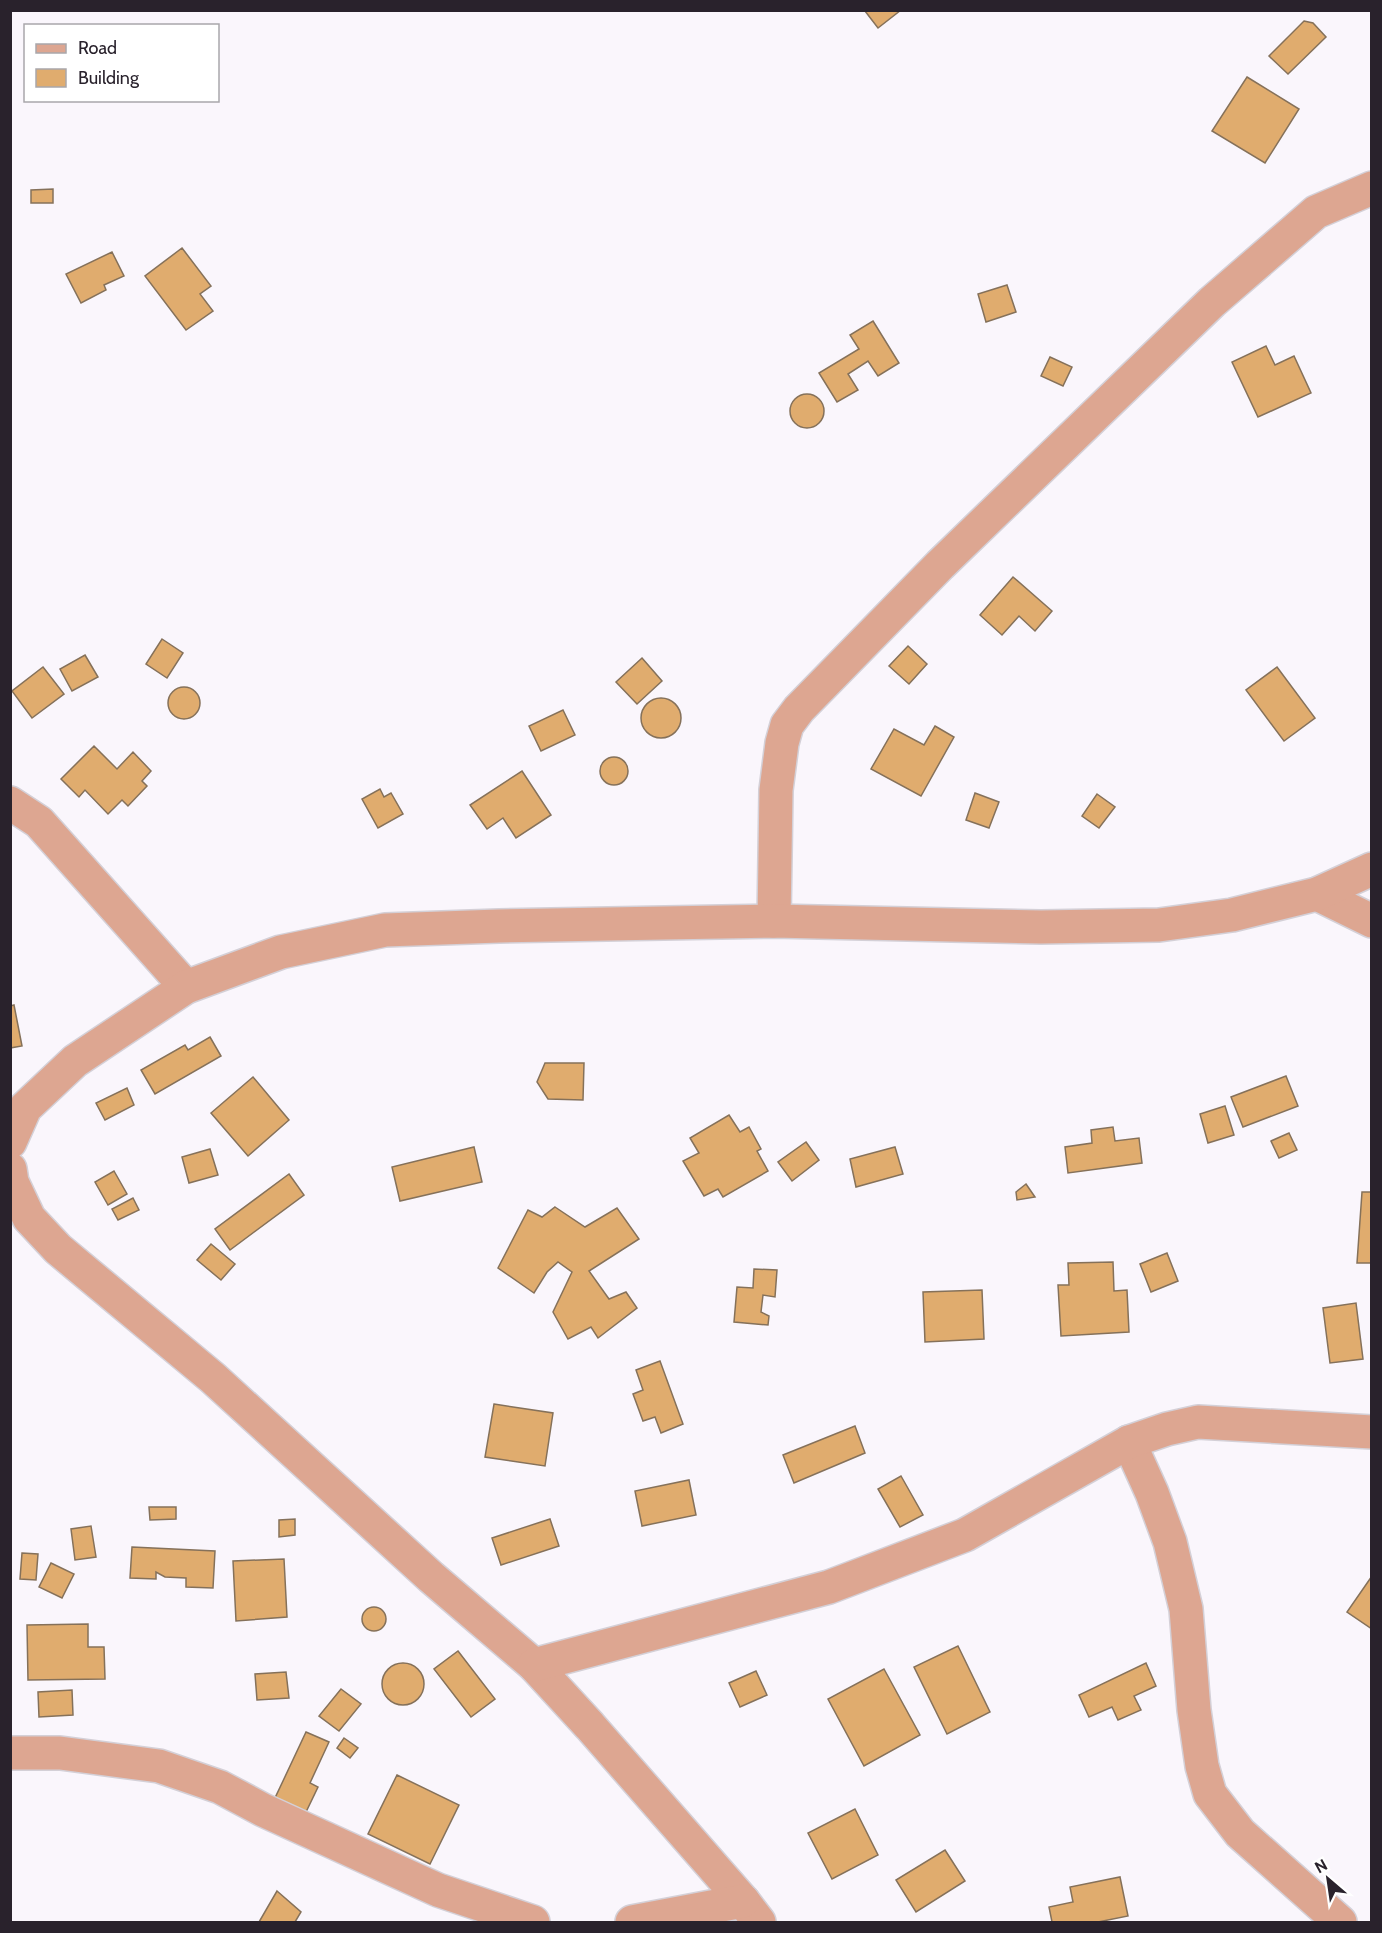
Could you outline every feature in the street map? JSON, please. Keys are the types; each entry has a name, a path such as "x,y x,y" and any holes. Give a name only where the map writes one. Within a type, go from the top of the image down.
{"street":[{"path":"774,921 777,790 782,743 787,725 799,709 940,565 1212,302 1316,212 1371,188"},
{"path":"10,803 39,822 186,987"},
{"path":"10,1142 25,1108 75,1061 186,987 281,951 385,930 774,921 1041,927 1160,925 1232,915 1317,894 1371,869"},
{"path":"1317,894 1371,921"},
{"path":"10,1169 12,1182 29,1218 58,1249 213,1378 431,1576 534,1665 590,1726 751,1912"},
{"path":"534,1665 829,1587 965,1535 1129,1442 1167,1429 1198,1422 1371,1432"},
{"path":"1129,1442 1152,1493 1170,1542 1186,1609 1194,1710 1202,1766 1210,1794 1240,1833 1340,1923"},
{"path":"10,1753 60,1753 159,1766 220,1787 263,1810 438,1890 533,1923"},
{"path":"632,1923 751,1912"}],"building":[{"path":"866,10 901,10 878,28"},
{"path":"1304,21 1313,23 1326,37 1288,74 1269,56"},
{"path":"1247,77 1299,109 1265,163 1212,131"},
{"path":"53,189 53,203 31,203 31,190"},
{"path":"182,248 211,286 200,294 213,311 186,330 145,276"},
{"path":"112,252 124,276 104,285 106,290 81,303 66,274"},
{"path":"1007,285 1016,312 986,322 978,294"},
{"path":"873,321 899,363 878,376 868,361 848,374 858,390 837,402 819,373 859,349 850,335"},
{"path":"1266,346 1275,365 1294,356 1311,393 1258,417 1232,362"},
{"path":"1050,357 1072,367 1063,386 1041,376"},
{"path":"807,394 819,399 824,411 819,423 807,428 795,423 790,411 795,399"},
{"path":"1013,577 1052,611 1035,631 1019,616 1002,635 980,615"},
{"path":"162,639 183,653 167,678 146,664"},
{"path":"908,646 927,664 909,684 889,666"},
{"path":"85,655 98,677 72,691 60,669"},
{"path":"642,658 662,681 637,704 616,682"},
{"path":"43,667 64,694 32,718 12,691"},
{"path":"1277,667 1315,718 1284,741 1246,690"},
{"path":"184,687 195,692 200,703 195,714 184,719 173,714 168,703 173,692"},
{"path":"661,698 675,704 681,718 675,732 661,738 647,732 641,718 647,704"},
{"path":"563,710 575,735 541,751 529,726"},
{"path":"935,726 954,737 921,796 871,769 894,729 924,745"},
{"path":"94,746 117,769 133,752 151,771 142,781 147,786 128,806 122,800 108,814 85,790 79,797 61,779"},
{"path":"614,757 624,761 628,771 624,781 614,785 604,781 600,771 604,761"},
{"path":"522,771 551,815 516,838 503,818 487,829 470,805"},
{"path":"380,789 384,797 391,793 403,814 378,828 362,799"},
{"path":"975,793 999,802 989,828 966,820"},
{"path":"1097,794 1115,807 1099,828 1082,816"},
{"path":"14,1005 22,1046 10,1048 10,1006"},
{"path":"210,1037 221,1056 155,1094 141,1070 185,1045 188,1050"},
{"path":"545,1063 584,1063 583,1100 548,1099 537,1082"},
{"path":"1286,1076 1298,1106 1243,1127 1231,1097"},
{"path":"253,1077 289,1120 248,1156 211,1113"},
{"path":"127,1088 134,1105 105,1120 96,1103"},
{"path":"1225,1106 1234,1135 1208,1143 1200,1114"},
{"path":"729,1115 740,1132 749,1127 761,1149 757,1151 768,1171 723,1197 718,1189 704,1196 683,1161 699,1153 690,1138"},
{"path":"1113,1127 1115,1141 1139,1138 1142,1163 1068,1173 1065,1147 1092,1143 1091,1130"},
{"path":"1289,1133 1297,1150 1279,1158 1271,1141"},
{"path":"806,1142 819,1160 792,1181 778,1162"},
{"path":"474,1147 482,1182 400,1201 392,1167"},
{"path":"895,1147 903,1174 856,1187 850,1159"},
{"path":"210,1149 218,1175 189,1183 182,1157"},
{"path":"114,1171 127,1194 108,1205 95,1182"},
{"path":"289,1174 304,1195 230,1250 215,1229"},
{"path":"1026,1184 1035,1197 1017,1200 1016,1192"},
{"path":"1362,1192 1372,1192 1372,1263 1357,1263"},
{"path":"133,1198 139,1210 118,1220 112,1209"},
{"path":"555,1207 585,1227 617,1208 639,1239 589,1271 609,1299 626,1292 637,1308 598,1338 591,1327 568,1339 553,1312 572,1272 558,1262 547,1272 534,1293 498,1268 528,1210 542,1217"},
{"path":"211,1244 235,1264 221,1280 197,1260"},
{"path":"1167,1253 1178,1281 1151,1292 1140,1264"},
{"path":"1113,1262 1114,1291 1127,1290 1129,1332 1061,1336 1058,1285 1069,1285 1068,1263"},
{"path":"754,1269 777,1270 775,1297 763,1295 761,1312 769,1316 768,1325 734,1322 737,1287 753,1288"},
{"path":"982,1290 984,1339 925,1342 923,1292"},
{"path":"1356,1303 1363,1359 1330,1363 1323,1308"},
{"path":"660,1361 683,1424 661,1433 655,1417 643,1421 633,1394 643,1390 636,1370"},
{"path":"494,1404 553,1413 545,1466 485,1457"},
{"path":"855,1426 865,1453 794,1483 783,1455"},
{"path":"901,1476 923,1515 900,1527 878,1489"},
{"path":"689,1480 696,1515 642,1526 635,1491"},
{"path":"149,1507 176,1507 176,1519 150,1520"},
{"path":"295,1519 295,1535 279,1537 279,1520"},
{"path":"550,1519 559,1546 501,1565 492,1538"},
{"path":"91,1526 96,1557 75,1560 71,1529"},
{"path":"132,1547 215,1551 213,1588 186,1587 186,1578 165,1577 156,1572 156,1579 130,1578"},
{"path":"22,1553 38,1554 36,1580 20,1579"},
{"path":"284,1559 287,1617 236,1621 233,1561"},
{"path":"51,1563 74,1574 62,1598 39,1587"},
{"path":"1372,1576 1372,1629 1347,1612"},
{"path":"374,1607 379,1608 385,1614 385,1624 379,1630 374,1631 369,1630 363,1624 362,1619 363,1614 369,1608"},
{"path":"88,1624 88,1647 104,1647 105,1679 28,1680 27,1625"},
{"path":"958,1646 990,1712 947,1734 914,1667"},
{"path":"458,1651 495,1699 471,1717 434,1669"},
{"path":"403,1663 418,1669 424,1684 418,1699 403,1705 388,1699 382,1684 388,1669"},
{"path":"1146,1663 1156,1686 1134,1696 1141,1710 1118,1720 1112,1707 1089,1717 1079,1695"},
{"path":"884,1669 920,1735 864,1766 828,1699"},
{"path":"756,1671 767,1695 740,1707 729,1683"},
{"path":"286,1672 289,1698 257,1700 255,1674"},
{"path":"341,1689 361,1704 339,1731 319,1716"},
{"path":"72,1690 73,1715 39,1717 38,1692"},
{"path":"306,1732 329,1742 310,1783 318,1787 306,1812 275,1798"},
{"path":"344,1738 358,1748 350,1758 337,1748"},
{"path":"397,1775 459,1805 430,1864 368,1834"},
{"path":"855,1809 878,1855 832,1879 808,1833"},
{"path":"945,1850 965,1881 916,1912 896,1880"},
{"path":"1120,1877 1128,1916 1098,1922 1052,1922 1049,1907 1073,1902 1070,1887"},
{"path":"277,1891 301,1912 295,1922 259,1922"}]}
